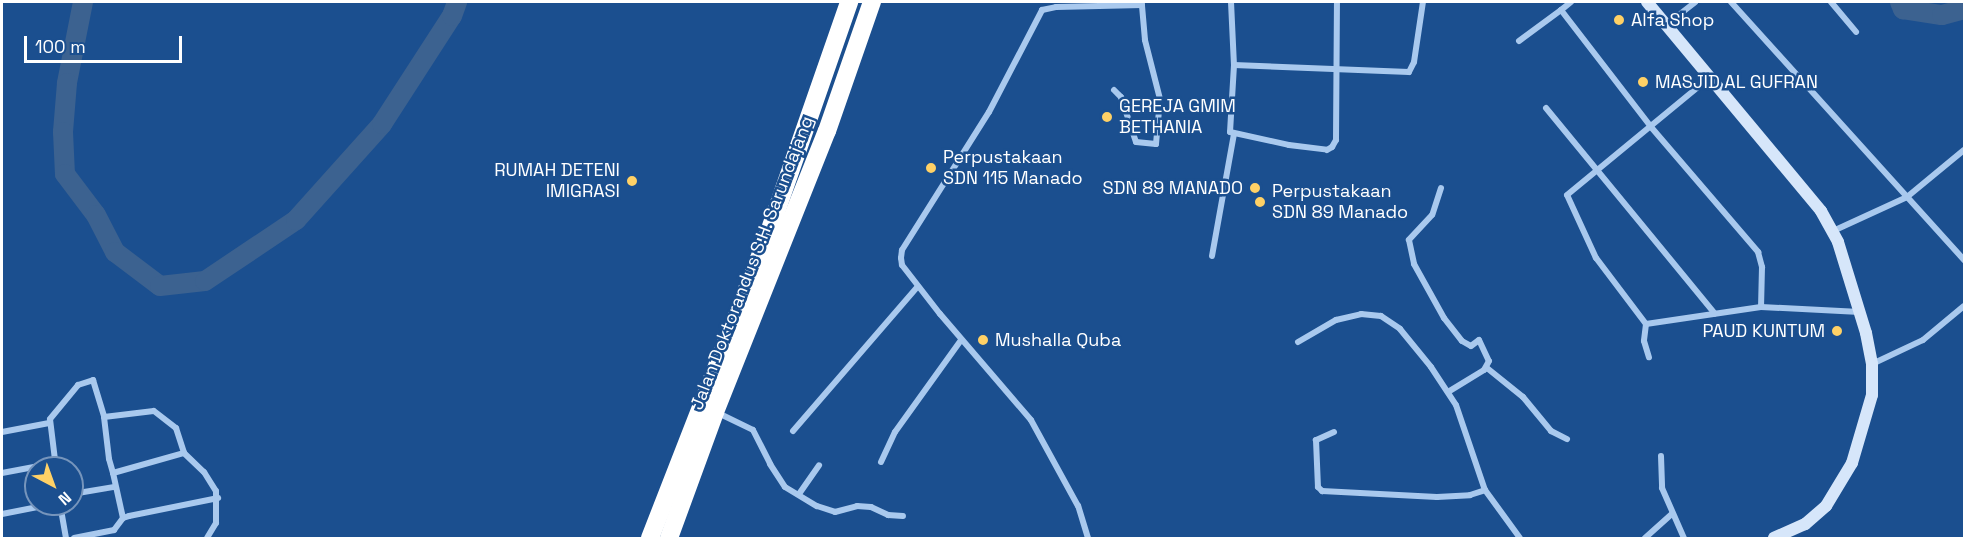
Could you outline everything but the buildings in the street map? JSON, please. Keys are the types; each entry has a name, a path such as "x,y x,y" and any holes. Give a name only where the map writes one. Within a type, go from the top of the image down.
{"highway":[{"name":"Jalan Doktorandus S.H. Sarundajang","path":"669,538 715,412 731,350 768,235 849,2"},
{"name":"Jalan Doktorandus S.H. Sarundajang","path":"650,538 827,131 872,2"}],"street":[{"path":"1231,2 1234,65 1230,132 1234,135 1327,150 1336,140 1337,2"},
{"path":"1234,65 1410,71 1415,56 1423,2"},
{"path":"1519,41 1571,2"},
{"path":"1647,2 1814,202 1833,231 1860,312 1872,364 1872,395 1861,442 1834,496 1797,529 1774,538"},
{"path":"1666,25 1695,2"},
{"path":"1731,2 1965,260"},
{"path":"1830,2 1856,32"},
{"path":"1088,538 1078,506 1031,420 961,340 902,265 902,250 989,112 1042,10 1056,7 1142,3 1145,40 1160,99 1156,144 1136,142 1121,97 1114,90"},
{"path":"1561,10 1651,127 1758,252 1762,267 1761,307"},
{"path":"1649,357 1644,341 1646,324 1596,258 1567,198 1570,191 1599,171 1709,78"},
{"path":"1546,108 1715,314"},
{"path":"1212,256 1234,135"},
{"path":"1833,231 1907,197 1965,150"},
{"path":"1441,188 1432,215 1409,240 1414,264 1444,318 1462,341 1471,346 1479,340 1489,358 1487,368 1448,392"},
{"path":"793,431 918,286"},
{"path":"1872,364 1923,340 1965,306"},
{"path":"1646,324 1761,307 1860,312"},
{"path":"1298,342 1336,320 1360,314 1381,316 1394,324 1409,338 1448,392 1462,418 1474,465 1485,490 1518,538"},
{"path":"881,462 895,432 961,340"},
{"path":"1487,368 1523,397 1551,431 1567,439"},
{"path":"54,456 49,423 73,389 91,380 96,384 104,417 114,488 123,518"},
{"path":"104,417 154,411 176,428 184,453 212,483 218,498 216,523 207,538"},
{"path":"715,412 753,430 785,487 827,510 844,511 857,506 875,508 888,515 903,516"},
{"path":"2,432 49,423"},
{"path":"1334,432 1316,440 1318,487 1322,491 1437,496 1470,495 1485,490"},
{"path":"113,473 184,453"},
{"path":"1661,456 1662,488 1684,538"},
{"path":"799,494 819,465"},
{"path":"2,473 24,470"},
{"path":"84,492 114,488"},
{"path":"74,538 114,530 123,518 218,498"},
{"path":"2,514 24,510"},
{"path":"1645,538 1672,514"},
{"path":"62,516 66,538"}],"waterway":[{"path":"83,2 67,83 63,132 65,174 96,215 115,252 160,286 205,281 296,220 382,124 452,16 457,2"},
{"path":"1900,2 1903,9 1942,15 1964,9"}],"place":[{"name":"Alfa Shop","path":"1619,20"},
{"name":"MASJID AL GUFRAN","path":"1643,82"},
{"name":"GEREJA GMIM BETHANIA","path":"1107,117"},
{"name":"Perpustakaan SDN 115 Manado","path":"931,168"},
{"name":"RUMAH DETENI IMIGRASI","path":"632,181"},
{"name":"SDN 89 MANADO","path":"1255,188"},
{"name":"Perpustakaan SDN 89 Manado","path":"1260,202"},
{"name":"PAUD KUNTUM","path":"1837,331"},
{"name":"Mushalla Quba","path":"983,340"}]}
